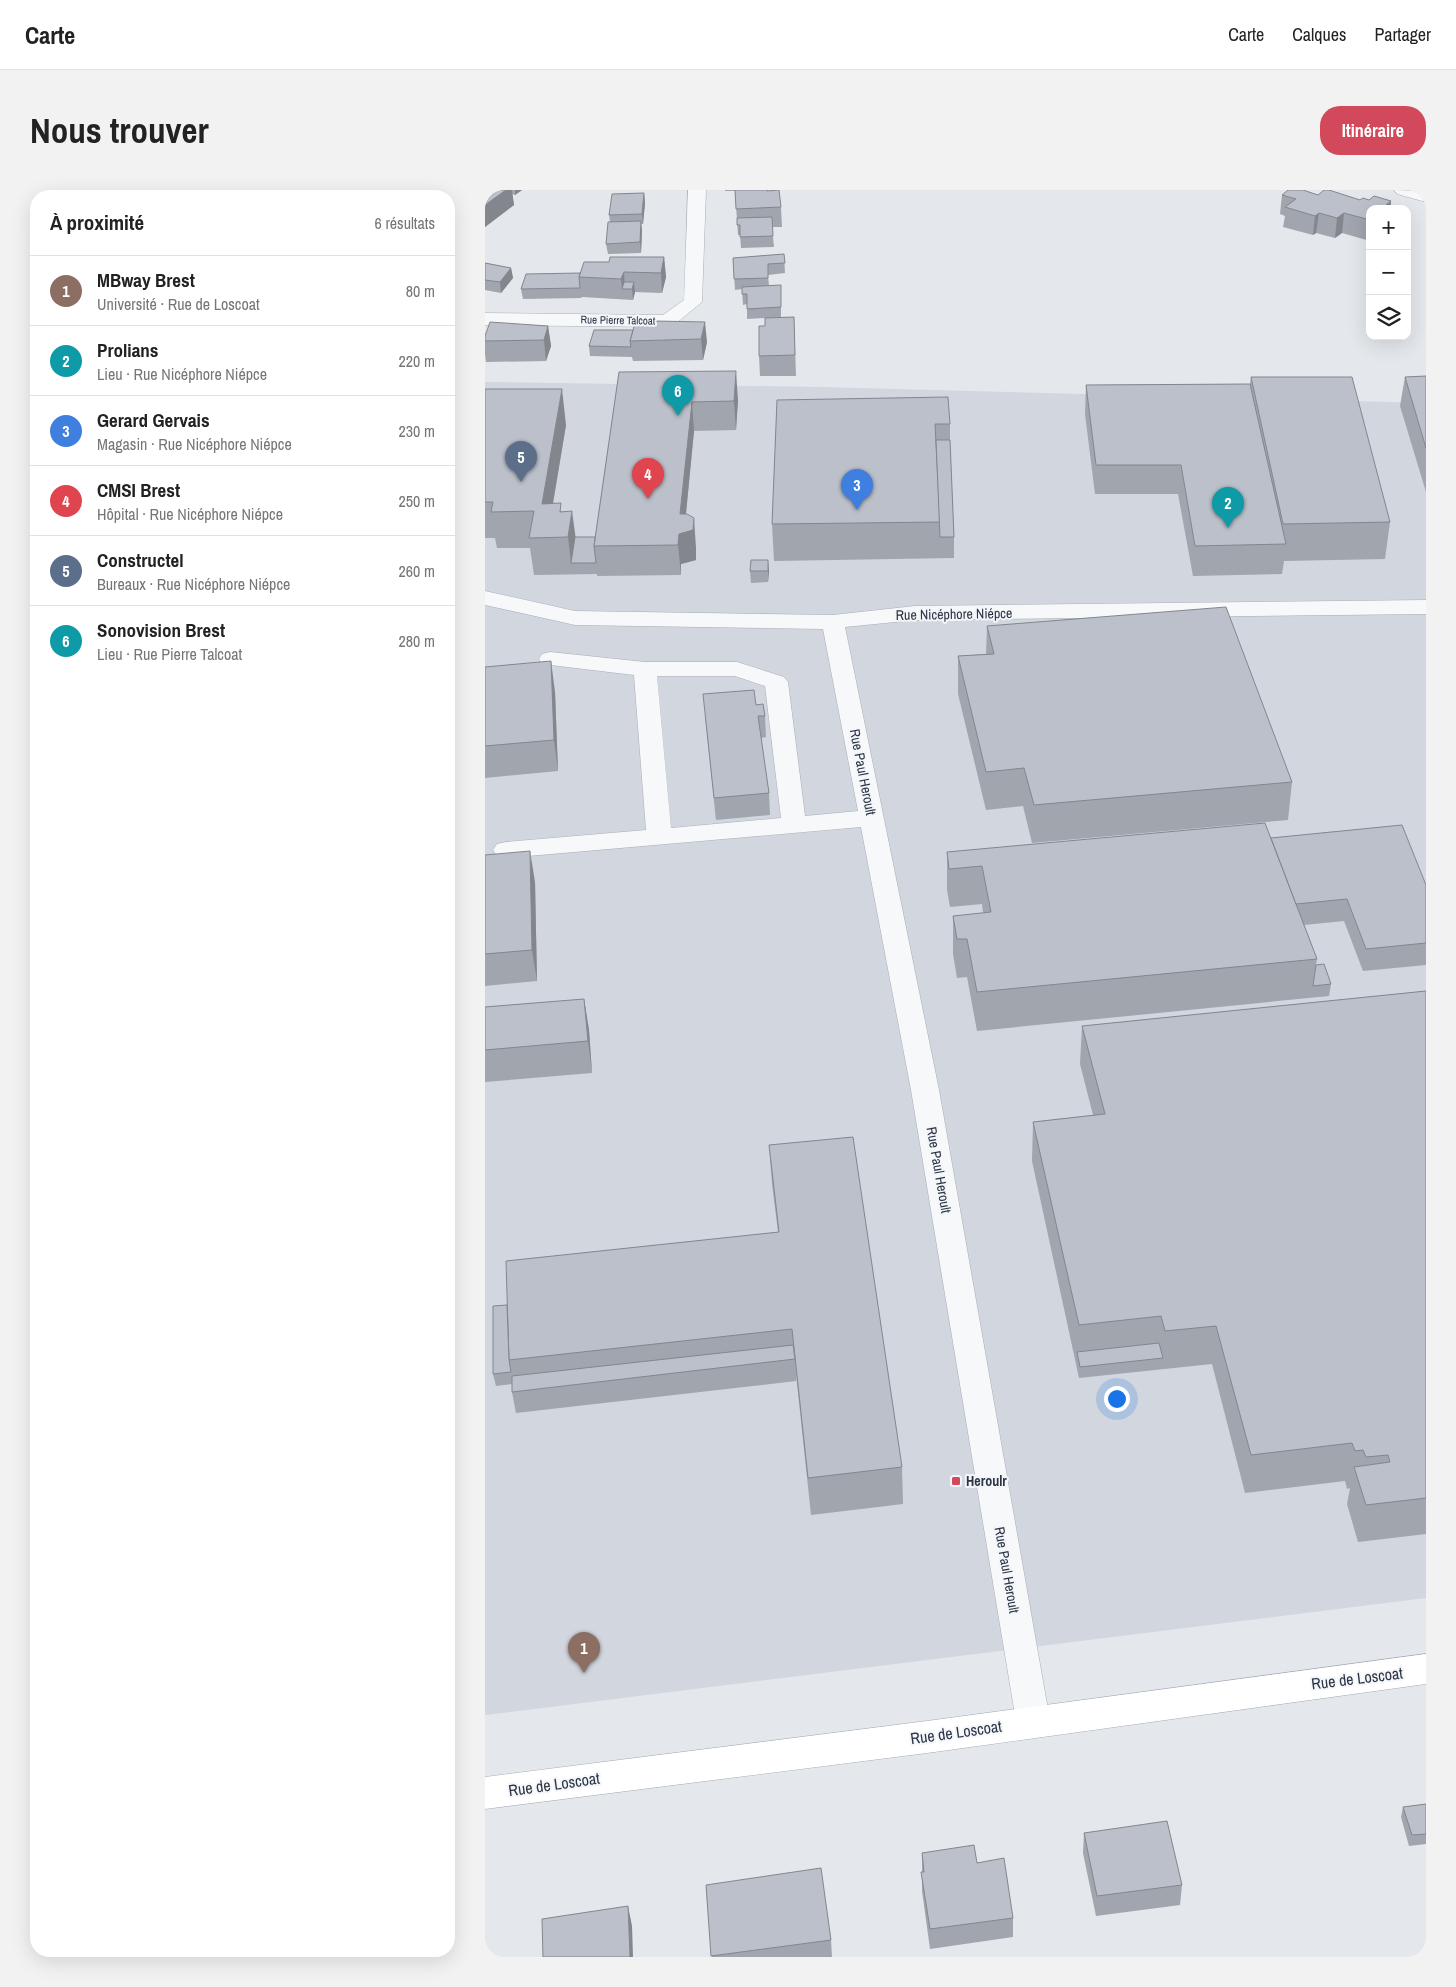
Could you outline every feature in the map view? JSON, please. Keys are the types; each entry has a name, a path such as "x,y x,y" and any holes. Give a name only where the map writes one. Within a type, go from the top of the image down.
{"main road":[{"name":"Rue de Loscoat","path":"485,1793 927,1737 1033,1721 1426,1669"}],"street":[{"name":"Rue Pierre Talcoat","path":"485,319 667,321 693,302 697,190"},
{"path":"1403,190 1426,197"},
{"name":"Rue Nicéphore Niépce","path":"485,598 575,618 833,622 915,613 1426,607"},
{"name":"Rue Paul Heroult","path":"833,622 925,1090 1033,1721"},
{"path":"550,659 645,669 737,669 776,682 793,825"},
{"path":"645,669 659,836"},
{"path":"506,850 872,818"}],"shaded area":[{"path":"485,382 821,387 1426,403 1426,1598 485,1715"}],"building":[{"path":"485,190 506,190 485,205"},
{"path":"735,190 779,190 781,207 736,209"},
{"path":"1288,190 1303,190 1318,195 1324,190 1329,190 1360,200 1363,198 1369,200 1374,196 1391,201 1386,205 1366,205 1366,219 1344,213 1337,218 1319,213 1315,216 1285,207 1296,199 1282,195"},
{"path":"644,193 642,214 609,215 612,194"},
{"path":"772,217 773,236 740,237 740,225 737,225 737,218"},
{"path":"641,221 640,242 606,244 608,222"},
{"path":"784,254 785,263 768,264 768,278 734,279 733,258"},
{"path":"610,257 664,257 661,273 624,272 621,279 579,277 584,262 609,262"},
{"path":"485,263 511,268 500,282 485,280"},
{"path":"580,273 580,288 521,289 526,274"},
{"path":"624,282 634,282 632,289 622,289"},
{"path":"781,285 781,307 747,309 747,294 742,294 742,287"},
{"path":"794,317 795,355 759,356 759,326 765,326 765,318"},
{"path":"655,321 705,322 701,339 630,341 635,323 654,323"},
{"path":"490,322 548,326 544,340 485,341"},
{"path":"594,330 633,330 630,341 631,347 589,346"},
{"path":"736,371 734,401 692,402 680,514 687,514 694,518 693,530 679,534 678,545 594,546 619,372"},
{"path":"1426,376 1426,448 1405,377"},
{"path":"1251,377 1352,377 1390,522 1283,524"},
{"path":"1250,384 1286,544 1195,546 1181,465 1096,465 1086,385"},
{"path":"485,389 562,389 542,504 561,503 560,512 572,511 568,537 529,538 534,511 491,512 493,502 485,502"},
{"path":"948,397 950,424 935,424 940,522 772,524 777,400"},
{"path":"936,440 950,440 954,537 940,537"},
{"path":"575,537 595,537 596,563 571,563"},
{"path":"751,560 768,560 768,571 750,571"},
{"path":"1226,607 1292,782 1034,805 1024,768 986,772 958,656 994,654 987,626"},
{"path":"551,661 554,740 485,746 485,667"},
{"path":"754,690 756,705 763,704 765,716 758,716 769,793 714,798 703,694"},
{"path":"1265,823 1317,959 977,992 967,939 957,939 953,916 991,912 982,866 949,869 947,852"},
{"path":"1402,825 1426,885 1426,943 1366,949 1347,899 1296,904 1271,838"},
{"path":"530,851 532,950 485,954 485,855"},
{"path":"1324,964 1331,984 1313,986 1316,965"},
{"path":"1426,991 1426,1498 1366,1505 1354,1467 1390,1462 1388,1455 1366,1457 1363,1450 1355,1451 1352,1443 1251,1455 1216,1326 1165,1331 1161,1316 1079,1325 1033,1122 1105,1114 1082,1026"},
{"path":"584,999 588,1041 485,1050 485,1007"},
{"path":"853,1137 902,1467 808,1478 792,1329 509,1360 506,1261 779,1232 769,1145"},
{"path":"507,1305 511,1372 493,1374 493,1306"},
{"path":"1159,1343 1163,1358 1080,1367 1077,1352"},
{"path":"793,1345 795,1359 512,1392 512,1376"},
{"path":"1426,1804 1426,1834 1412,1835 1403,1807"},
{"path":"1167,1821 1182,1885 1097,1896 1084,1833"},
{"path":"974,1845 977,1863 1004,1858 1013,1918 930,1929 921,1872 924,1872 922,1853"},
{"path":"821,1868 831,1940 711,1956 706,1885"},
{"path":"628,1906 630,1957 543,1957 542,1919"}],"place":[{"name":"Sonovision Brest","path":"678,416"},
{"name":"Constructel","path":"521,482"},
{"name":"CMSI Brest","path":"648,499"},
{"name":"Gerard Gervais","path":"857,510"},
{"name":"Prolians","path":"1228,528"},
{"name":"Heroulr","path":"956,1481"},
{"name":"MBway Brest","path":"584,1673"}]}
